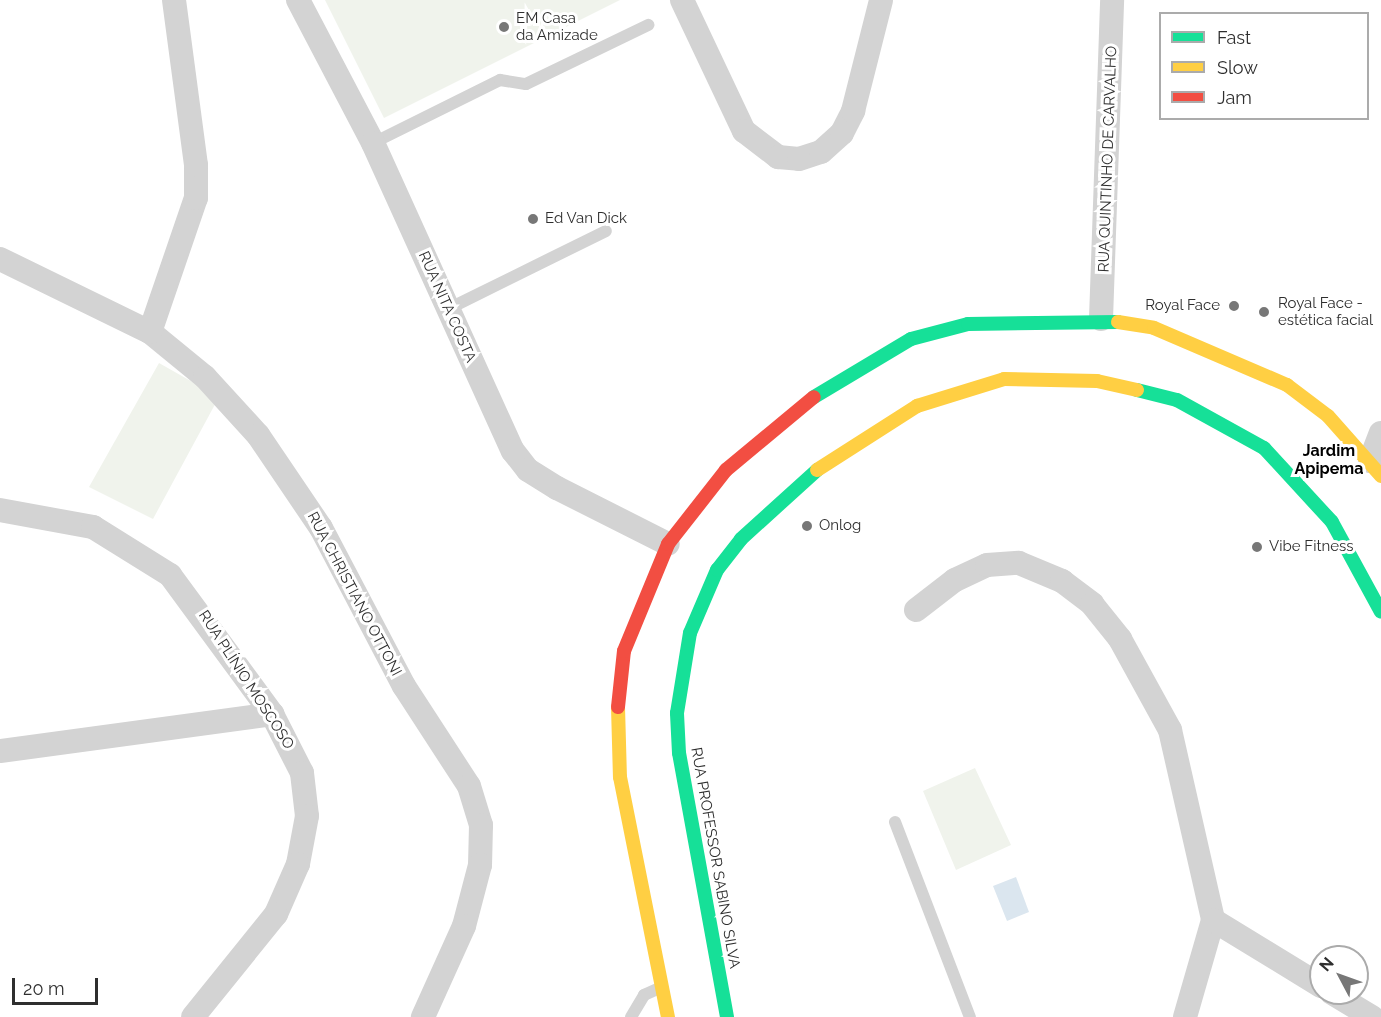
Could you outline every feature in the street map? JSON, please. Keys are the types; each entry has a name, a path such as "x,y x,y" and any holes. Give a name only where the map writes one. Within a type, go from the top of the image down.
{"main road":[{"path":"668,1017 630,847 617,713 624,651 668,544 726,470 799,406 911,339 979,323 1101,319 1154,328 1287,385 1328,416 1376,468"},
{"name":"RUA PROFESSOR SABINO SILVA","path":"727,1017 679,753 677,713 690,633 717,570 741,539 803,480 873,430 917,406 1004,379 1096,381 1177,400 1264,448 1303,485 1332,522 1381,612"}],"street":[{"path":"150,332 196,198 174,0"},
{"name":"RUA NITA COSTA","path":"298,0 373,143 513,451 528,470 668,544"},
{"path":"682,0 744,131 778,157 799,159 821,152 842,134 853,111 881,0"},
{"name":"RUA QUINTINHO DE CARVALHO","path":"1101,319 1112,0"},
{"name":"RUA CHRISTIANO OTTONI","path":"0,259 150,332 205,376 258,435 321,528 404,686 469,786 481,825 480,865 464,926 423,1017"},
{"path":"1376,468 1381,433"},
{"name":"RUA PLÍNIO MOSCOSO","path":"0,510 93,527 161,568 196,604 272,714 302,773 307,816 298,864 276,914 193,1017"},
{"path":"916,610 955,580 987,565 1019,563 1062,581 1092,604 1148,681 1170,730 1213,920 1185,1017"},
{"path":"0,751 272,714"},
{"path":"1213,920 1309,979"},
{"path":"1352,1005 1372,1017"}],"lane":[{"path":"373,143 500,80 526,84 648,25"},
{"path":"448,309 606,231"},
{"path":"895,822 970,1017"},
{"path":"631,1017 644,995 661,987"}],"shaded area":[{"path":"325,0 620,0 384,118"},
{"path":"159,363 219,397 153,519 89,487"},
{"path":"975,768 1011,845 956,870 923,791"},
{"path":"1016,877 1029,912 1007,921 993,886"}],"traffic: fast":[{"path":"814,397 911,339 968,324 1118,322"},
{"path":"1137,390 1177,400 1264,448 1332,522 1381,612"},
{"path":"727,1017 679,753 677,713 690,633 717,570 741,539 817,470"}],"traffic: slow":[{"path":"1118,322 1154,328 1287,385 1328,416 1381,476"},
{"path":"817,470 917,406 1004,379 1097,381 1137,390"},
{"path":"618,707 620,777 668,1017"}],"traffic: jam":[{"path":"618,707 624,651 668,544 726,470 814,397"}],"place":[{"name":"EM Casa da Amizade","path":"504,27"},
{"name":"Ed Van Dick","path":"533,219"},
{"name":"Royal Face","path":"1234,306"},
{"name":"Royal Face - estética facial","path":"1264,312"},
{"name":"Onlog","path":"807,526"},
{"name":"Vibe Fitness","path":"1257,547"}],"district":[{"name":"Jardim Apipema","path":"1329,460"}]}
